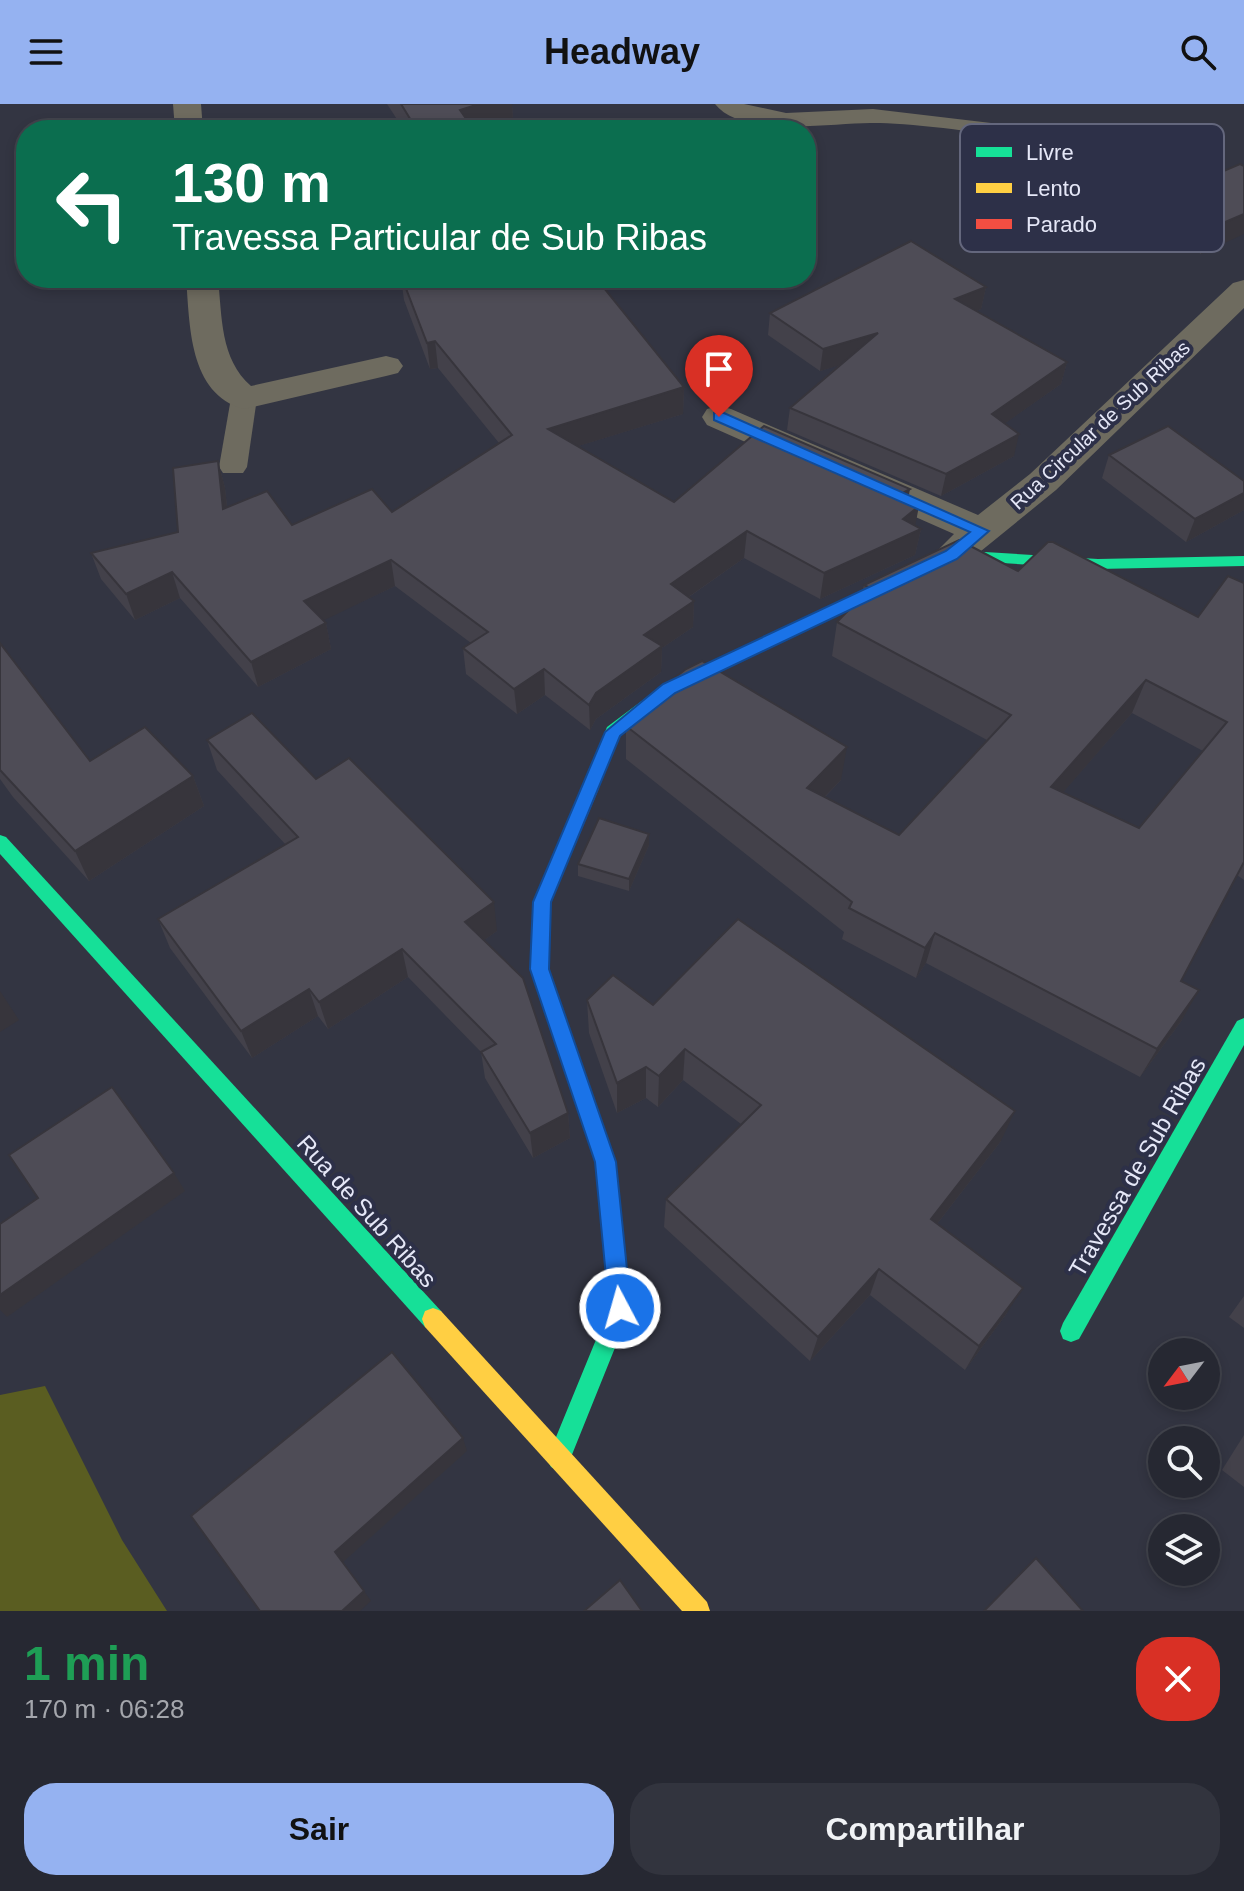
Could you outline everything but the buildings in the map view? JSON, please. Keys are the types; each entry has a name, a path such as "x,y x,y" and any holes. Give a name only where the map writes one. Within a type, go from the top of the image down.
{"street":[{"path":"203,288 208,343 221,378 244,398 386,366"},
{"name":"Rua Circular de Sub Ribas","path":"952,555 1043,482 1244,290"},
{"path":"719,417 981,531"},
{"path":"559,1459 620,1308 606,1162 540,969 542,902 613,732 669,689 952,555 1098,564 1244,561"},
{"name":"Rua de Sub Ribas","path":"0,842 698,1611"},
{"name":"Travessa de Sub Ribas","path":"1071,1331 1244,1027"}],"lane":[{"path":"726,104 749,114 786,120 873,116 960,126"},
{"path":"233,467 244,398"}],"green space":[{"path":"45,1386 122,1540 167,1611 0,1611 0,1395"}],"traffic: fast":[{"path":"590,788 613,732 669,689 952,555 1098,564 1244,561"},
{"path":"0,842 433,1319"},
{"path":"1071,1331 1244,1027"},
{"path":"559,1459 620,1308 606,1162 583,1096"}],"traffic: slow":[{"path":"433,1319 698,1611"}],"traffic: jam":[{"path":"583,1096 540,969 542,902 590,788"}],"route":[{"path":"620,1308 606,1162 540,969 542,902 613,732 669,689 952,555 981,531 719,417"}]}
